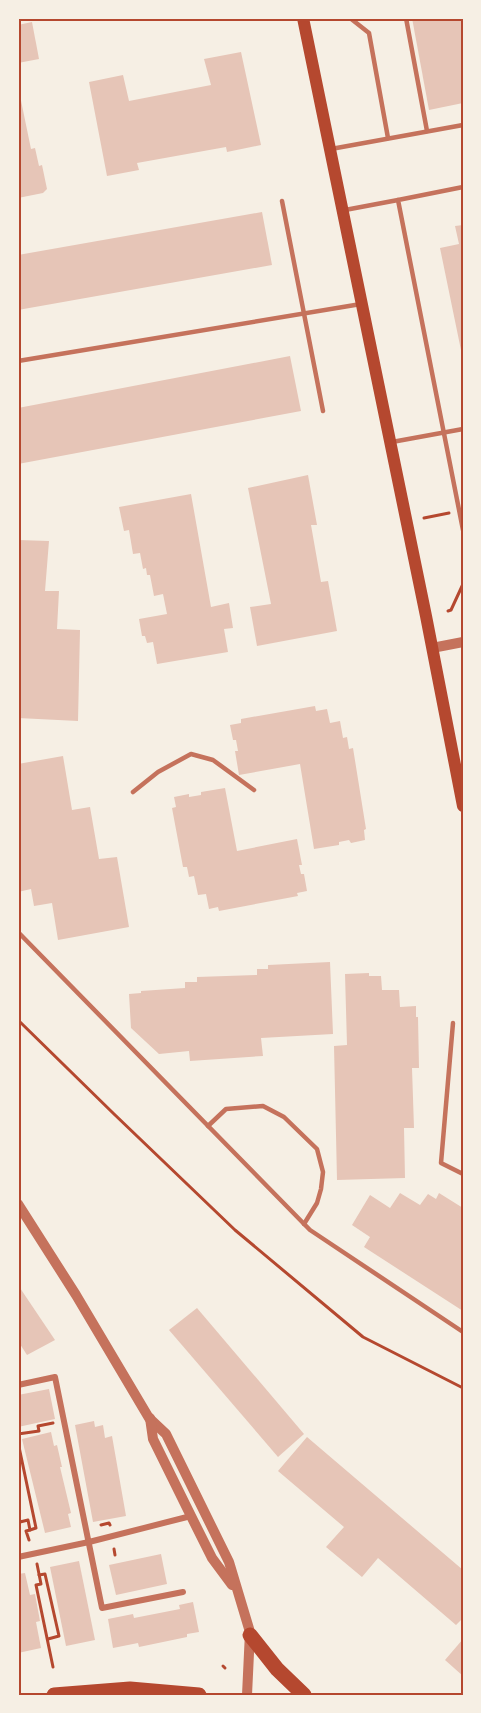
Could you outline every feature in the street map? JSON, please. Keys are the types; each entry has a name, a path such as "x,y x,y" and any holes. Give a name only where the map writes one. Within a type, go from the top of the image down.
{"main road":[{"path":"303,18 463,806"},
{"path":"250,1635 278,1669 304,1695"},
{"path":"54,1695 130,1689 199,1695"}],"street":[{"path":"432,648 463,642"},
{"path":"20,1211 76,1295 149,1418 166,1434 229,1562 250,1635 247,1695"},
{"path":"18,1385 55,1377 102,1608 183,1592"},
{"path":"149,1418 153,1439 191,1516 212,1557 237,1592"},
{"path":"18,1557 191,1516"}],"lane":[{"path":"350,18 369,33 388,138"},
{"path":"406,18 427,131"},
{"path":"331,150 463,125"},
{"path":"344,211 463,187"},
{"path":"398,200 463,530"},
{"path":"282,201 323,411"},
{"path":"18,361 361,304"},
{"path":"390,442 463,429"},
{"path":"133,792 158,772 191,753 213,760 254,790"},
{"path":"18,932 310,1230 463,1332"},
{"path":"453,1023 441,1163 463,1174"},
{"path":"208,1126 226,1109 263,1106 284,1117 317,1149 323,1172 321,1190 317,1203 304,1224"}],"path":[{"path":"424,518 448,513"},
{"path":"451,612 463,584"},
{"path":"18,1020 236,1230 363,1337 463,1388"},
{"path":"18,1434 39,1431 38,1426 64,1421"},
{"path":"18,1442 20,1461 36,1528 26,1531 28,1540"},
{"path":"18,1511 20,1522 28,1520 30,1530"},
{"path":"101,1525 109,1523"},
{"path":"114,1549 115,1555"},
{"path":"37,1563 41,1584 36,1585 53,1667"},
{"path":"39,1575 45,1574 59,1636 48,1639"}],"building":[{"path":"412,18 463,18 463,103 429,110"},
{"path":"32,22 39,59 18,63 18,25"},
{"path":"241,52 261,145 227,152 226,147 137,163 139,170 107,176 89,82 123,75 129,101 211,85 204,59"},
{"path":"18,86 31,149 35,148 39,166 42,165 47,189 43,193 18,198"},
{"path":"262,212 272,265 18,310 18,255"},
{"path":"463,225 462,355 440,248 459,244 455,226"},
{"path":"290,356 301,411 18,464 18,408"},
{"path":"308,475 317,525 311,525 321,582 328,581 337,631 257,646 250,607 271,604 248,488"},
{"path":"191,494 211,607 229,603 233,628 224,629 228,652 157,664 153,642 147,643 145,636 142,636 139,619 167,614 163,594 154,596 150,575 147,575 146,568 143,569 140,553 133,554 129,530 124,531 119,507"},
{"path":"18,540 49,541 45,591 59,591 57,629 80,630 78,721 18,718"},
{"path":"315,706 316,711 327,709 330,723 340,721 343,738 347,737 349,749 353,748 366,829 364,830 365,840 351,843 349,840 339,842 339,845 314,849 300,764 239,775 235,751 238,751 230,725 241,723 241,719"},
{"path":"63,756 72,810 90,807 99,859 117,857 129,927 58,940 52,903 34,906 31,889 18,892 18,764"},
{"path":"225,788 237,851 297,839 302,865 299,865 301,874 304,874 307,891 297,893 298,896 219,911 218,907 209,909 206,894 198,895 194,876 189,877 187,867 183,867 172,808 176,807 174,797 189,794 189,797 201,795 201,792"},
{"path":"330,962 333,1034 261,1038 263,1056 190,1061 189,1051 159,1054 131,1028 129,994 185,988 185,982 197,982 197,977 257,975 257,969 268,969 268,965"},
{"path":"369,973 369,976 381,976 382,990 399,990 400,1007 416,1006 419,1068 412,1068 414,1128 404,1128 405,1178 337,1180 334,1046 347,1045 345,974"},
{"path":"400,1193 420,1205 428,1194 436,1199 439,1193 463,1208 463,1311 364,1247 370,1237 352,1225 370,1195 390,1208"},
{"path":"18,1285 55,1340 27,1355 18,1341"},
{"path":"197,1308 304,1434 278,1457 169,1330"},
{"path":"49,1389 55,1419 18,1427 18,1395"},
{"path":"94,1421 95,1427 103,1425 105,1438 112,1436 126,1516 93,1522 75,1425"},
{"path":"51,1432 54,1446 57,1445 62,1467 60,1467 71,1513 68,1514 71,1527 45,1533 22,1439"},
{"path":"307,1437 463,1570 463,1618 456,1625 378,1558 362,1577 326,1547 344,1527 278,1471"},
{"path":"161,1554 167,1584 116,1595 109,1565"},
{"path":"79,1561 95,1640 66,1646 50,1567"},
{"path":"25,1573 30,1595 35,1594 40,1621 36,1622 41,1648 18,1653 18,1574"},
{"path":"193,1602 199,1632 187,1634 187,1637 139,1647 138,1643 113,1648 108,1619 133,1614 134,1618 180,1609 179,1605"},
{"path":"463,1639 463,1676 445,1660"}]}
